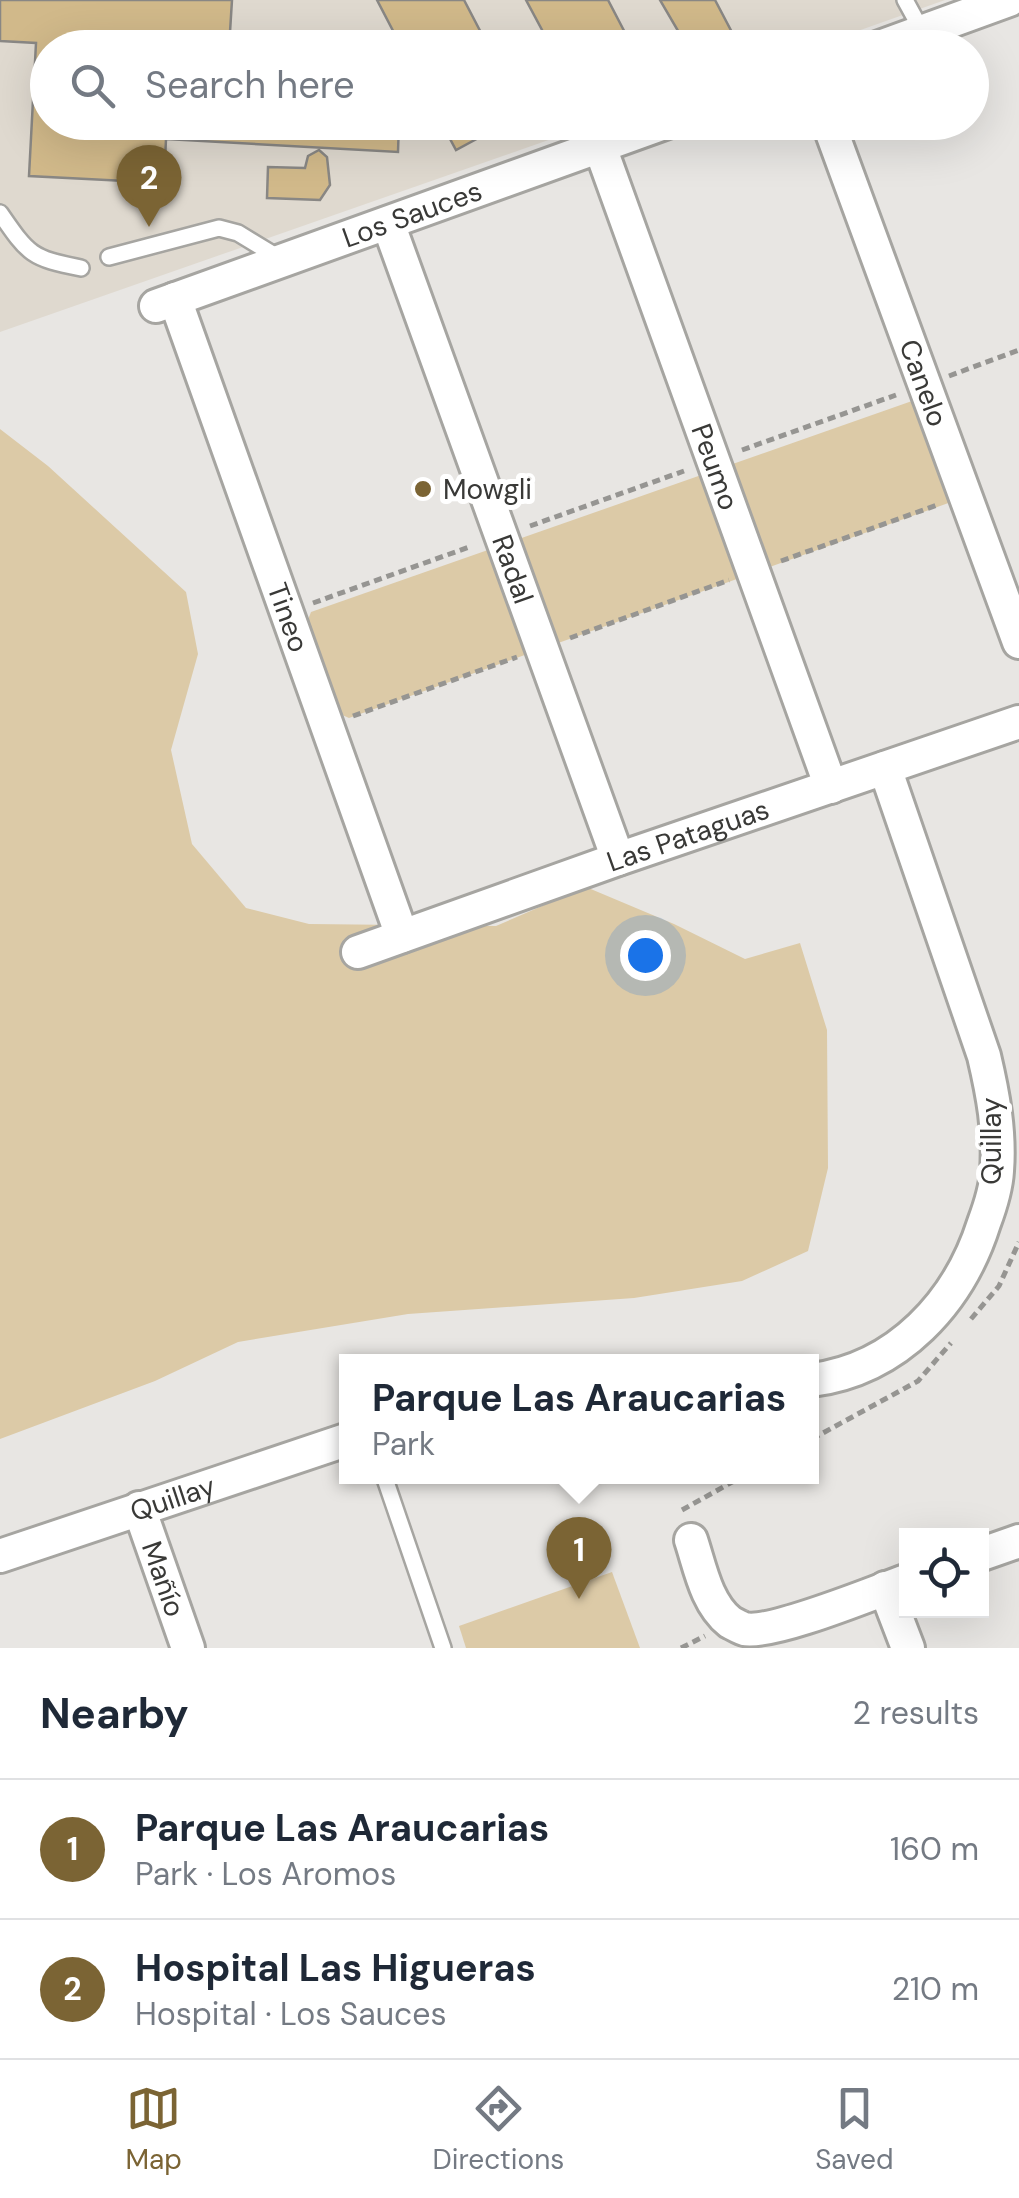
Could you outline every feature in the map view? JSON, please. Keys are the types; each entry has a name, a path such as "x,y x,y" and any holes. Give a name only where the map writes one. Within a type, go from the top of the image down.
{"street":[{"path":"925,30 1009,0"},
{"name":"Los Sauces","path":"165,302 619,140"},
{"name":"Canelo","path":"835,140 1019,642"},
{"name":"Peumo","path":"600,147 832,787"},
{"name":"Radal","path":"388,223 618,859"},
{"name":"Tineo","path":"165,302 287,612 402,936"},
{"name":"Las Pataguas","path":"358,952 1019,722"},
{"name":"Quillay","path":"819,1378 873,1362 913,1335 946,1301 976,1248 997,1174 997,1128 984,1056 884,768"},
{"name":"Quillay","path":"0,1556 339,1442"},
{"name":"Mañío","path":"139,1508 188,1648"},
{"path":"691,1540 718,1609 743,1629 787,1623 896,1585 908,1648"},
{"path":"989,1551 1019,1540"}],"lane":[{"path":"905,0 921,30"},
{"path":"0,214 24,248 47,261 81,268"},
{"path":"109,257 219,228 238,234 282,260"},
{"path":"387,1484 443,1648"}],"path":[{"path":"287,612 1019,350"},
{"path":"327,725 965,495"},
{"path":"691,1540 680,1511 729,1484"}],"shaded area":[{"path":"0,0 945,0 861,30 30,30 30,140 548,140 0,332"},
{"path":"912,401 923,407 954,501 349,718 340,714 306,625 311,612"},
{"path":"0,429 48,466 186,592 198,654 171,750 192,844 246,908 309,924 496,926 586,887 745,959 800,943 827,1030 828,1168 808,1251 742,1281 634,1298 408,1314 238,1342 155,1381 0,1439"},
{"path":"612,1572 640,1648 466,1648 459,1626"}],"building":[{"path":"0,0 232,0 230,30 30,30 30,43 0,41"},
{"path":"377,0 464,0 480,30 393,30"},
{"path":"526,0 608,0 624,30 542,30"},
{"path":"660,0 715,0 731,30 678,30"},
{"path":"31,140 166,140 164,183 29,176"},
{"path":"184,140 398,140 398,152"},
{"path":"451,140 475,140 456,150"},
{"path":"319,150 327,157 330,185 320,200 267,198 268,167 305,168 308,156"}],"place":[{"name":"Hospital Las Higueras","path":"149,227"},
{"name":"Mowgli","path":"423,489"},
{"name":"Parque Las Araucarias","path":"579,1599"}]}
